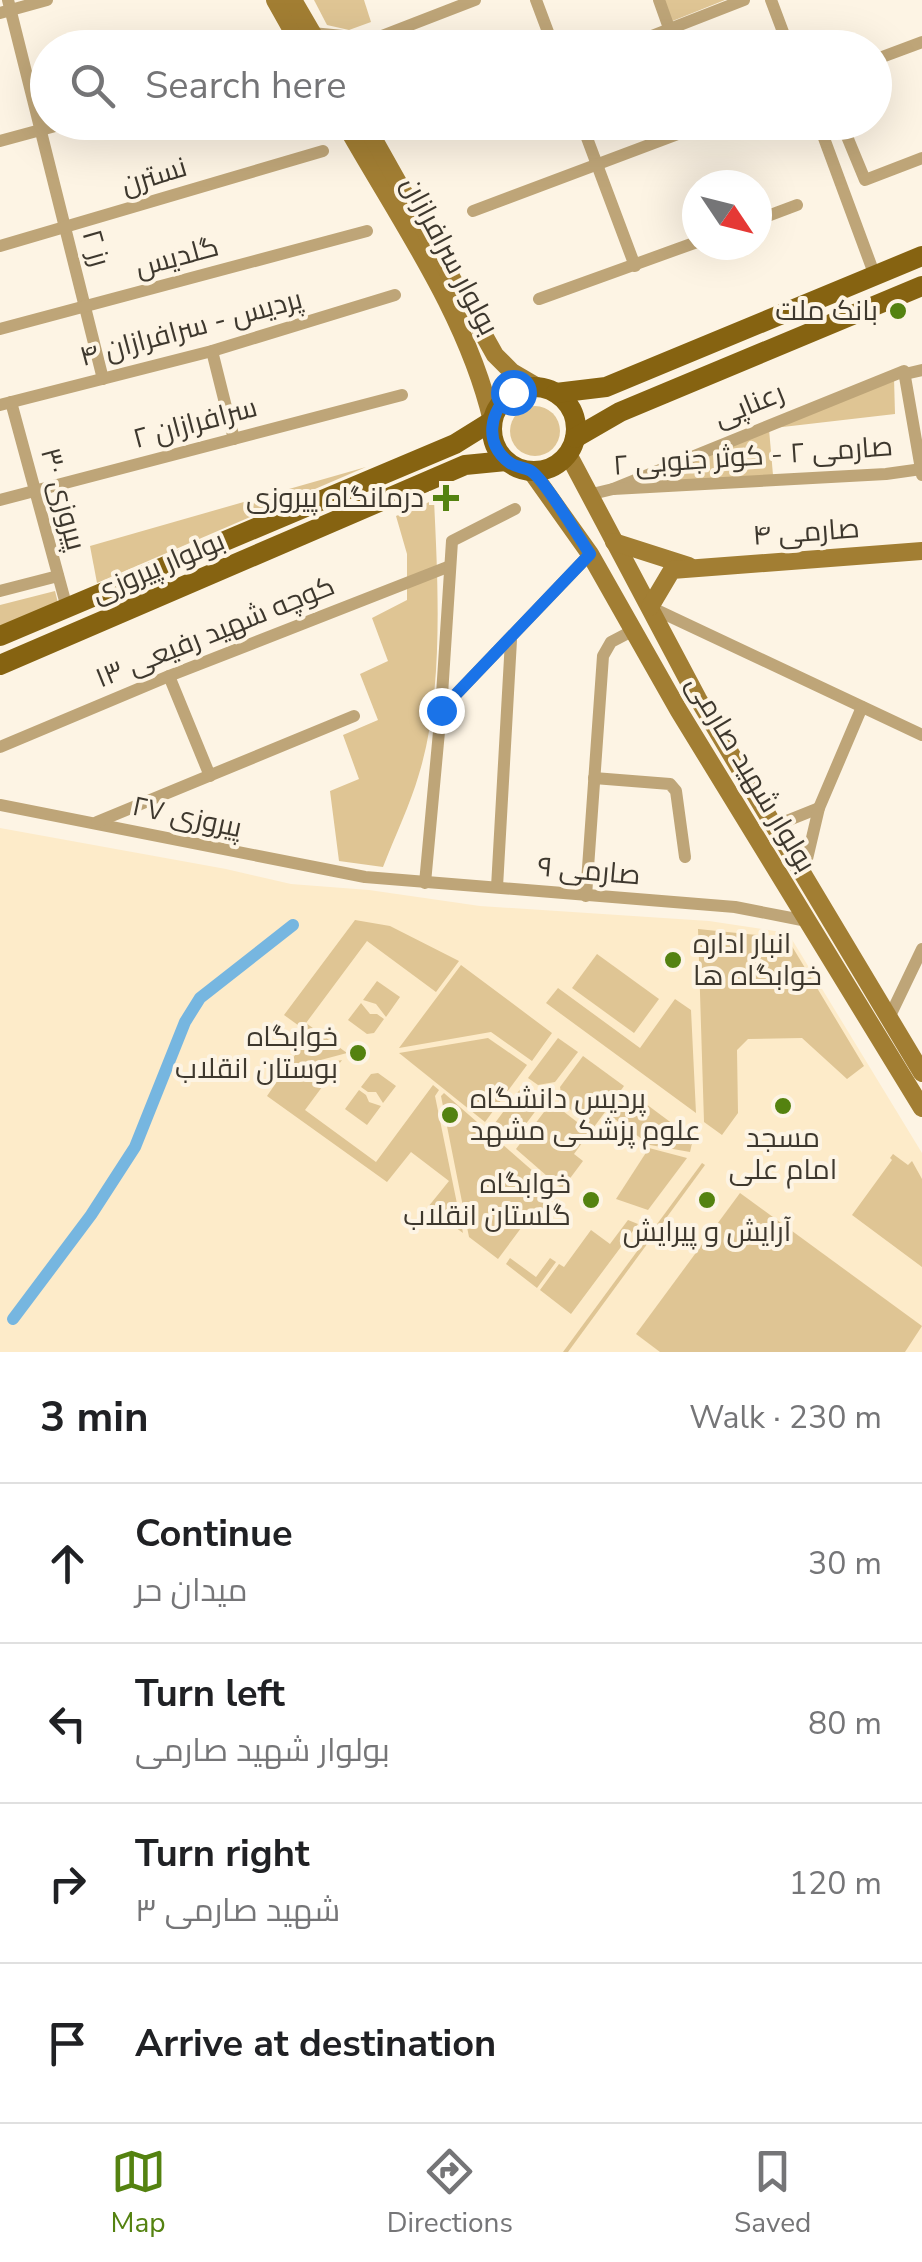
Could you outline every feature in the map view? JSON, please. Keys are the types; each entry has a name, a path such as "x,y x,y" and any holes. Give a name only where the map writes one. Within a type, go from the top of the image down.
{"main road":[{"path":"275,0 301,30"},
{"path":"293,0 306,30"},
{"name":"بولوار سرافرازان","path":"354,140 476,362 492,421"},
{"name":"بولوار سرافرازان","path":"374,140 495,355 512,372 546,390"},
{"path":"922,256 606,387 524,388 503,400 492,421 494,443 506,461 531,471 552,467 571,446 620,412 922,286"},
{"path":"546,390 572,412 571,446"},
{"name":"بولوار پیروزی","path":"0,636 456,444 492,421"},
{"name":"بولوار شهید صارمی","path":"571,446 588,495 698,699 922,1074"},
{"name":"بولوار پیروزی","path":"0,665 464,465 506,461"},
{"name":"بولوار شهید صارمی","path":"531,471 590,554 679,710 922,1108"},
{"path":"614,542 694,567"},
{"name":"صارمی ۴","path":"694,567 922,551"},
{"path":"650,607 672,570 694,567"}],"street":[{"path":"6,7 47,0"},
{"path":"401,30 475,0"},
{"path":"536,0 547,30"},
{"path":"658,0 669,28"},
{"path":"664,30 744,0"},
{"path":"771,0 783,30"},
{"name":"رز ۲","path":"6,7 30,91"},
{"path":"892,53 922,42"},
{"path":"0,141 30,133"},
{"name":"رز ۲","path":"43,140 103,378"},
{"path":"588,140 635,266"},
{"path":"474,211 664,140"},
{"path":"825,140 875,276"},
{"path":"848,140 865,180 922,158"},
{"name":"نسترن","path":"0,246 323,151"},
{"path":"772,214 797,205"},
{"name":"گلدیس","path":"0,330 367,231"},
{"path":"539,298 682,248"},
{"name":"پردیس - سرافرازان ۴","path":"6,404 212,351 395,295"},
{"path":"212,351 234,439"},
{"name":"رعناپی","path":"613,489 905,372 922,370"},
{"path":"905,372 922,471"},
{"name":"سرافرازان ۲","path":"0,500 402,394"},
{"name":"پیروزی ۳۰","path":"6,404 36,490 67,608"},
{"name":"صارمی ۲ - کوثر جنوبی ۲","path":"588,495 613,489 922,471"},
{"path":"425,883 452,541 515,510"},
{"path":"441,710 590,554"},
{"name":"کوچه شهید رفیعی ۱۳","path":"0,747 450,566"},
{"path":"0,591 58,576"},
{"path":"650,607 922,734"},
{"path":"586,896 602,656 611,642 634,630"},
{"path":"497,887 511,640"},
{"path":"169,676 210,776"},
{"path":"803,876 819,808 862,707"},
{"path":"95,823 354,716"},
{"path":"594,778 670,784 676,791 685,857"},
{"name":"پیروزی ۲۷","path":"0,804 365,877"},
{"path":"774,826 819,808"},
{"name":"صارمی ۹","path":"365,877 735,907 808,920"},
{"path":"888,1020 922,949"}],"shaded area":[{"path":"314,0 364,0 371,22 349,30 327,25"},
{"path":"656,0 725,0 665,24"},
{"path":"894,378 895,414 774,428"},
{"path":"535,406 553,413 560,431 553,449 535,456 517,449 510,431 517,413"},
{"path":"769,429 773,475 661,483 666,471"},
{"path":"366,467 97,583 90,546"},
{"path":"434,500 436,674 419,774 383,867 339,861 330,791 359,779 343,735 378,720 360,674 388,661 372,618 407,600 407,554 396,516"},
{"path":"55,591 58,603 0,626 0,605"},
{"name":"پردیس دانشگاه علوم پزشکی مشهد","path":"0,828 291,884 369,890 480,906 709,921 788,933 922,1153 922,1352 0,1352"},
{"path":"355,920 390,926 459,961 436,992 367,941 306,1023 347,1053 317,1061 307,1074 290,1062 298,1051 290,1046 302,1028 284,1015"},
{"path":"698,929 787,938 864,1066 847,1079 802,1038 748,1039 737,1050 738,1113 722,1135 704,1122"},
{"path":"597,954 659,999 634,1033 572,988"},
{"path":"461,965 552,1033 532,1061 491,1032 399,1048"},
{"path":"377,981 400,997 386,1017 376,1004 363,1000"},
{"path":"558,988 640,1048 675,999 691,1010 696,1113 546,1003"},
{"path":"361,1003 370,1014 384,1019 374,1033 367,1034 348,1020"},
{"path":"488,1038 527,1065 485,1122 399,1053"},
{"path":"558,1038 578,1052 555,1082 538,1085 528,1078"},
{"path":"583,1056 624,1086 594,1127 563,1104 560,1087"},
{"path":"342,1060 305,1110 376,1162 433,1085 439,1090 435,1096 463,1233 428,1207 449,1181 411,1152 387,1182 267,1096 287,1067 307,1081 319,1065"},
{"path":"378,1073 396,1086 383,1103 376,1092 361,1087 371,1074"},
{"path":"524,1084 534,1091 537,1109 511,1144 492,1127"},
{"path":"359,1090 369,1102 381,1106 367,1125 345,1109"},
{"path":"630,1092 693,1139 690,1152 650,1145 612,1117"},
{"path":"444,1093 558,1193 544,1213 536,1208 498,1259 469,1237 441,1096"},
{"path":"559,1108 590,1132 574,1154 583,1161 562,1189 516,1149 544,1112"},
{"path":"649,1148 687,1158 648,1210 616,1199"},
{"path":"893,1154 908,1165 912,1161 922,1179 922,1267 852,1215"},
{"path":"702,1163 705,1165 568,1352 563,1352"},
{"path":"740,1193 922,1326 905,1352 660,1352 636,1334"},
{"path":"628,1220 638,1224 571,1314 540,1290 559,1264 564,1267 591,1230 610,1244"},
{"path":"510,1258 536,1277 550,1258 556,1262 537,1288 506,1264"}],"waterway":[{"path":"13,1319 91,1215 135,1147 185,1022 200,998 293,925"}],"place":[{"name":"بانک ملت","path":"898,311"},
{"name":"درمانگاه پیروزی","path":"446,498"},
{"name":"انبار اداره خوابگاه ها","path":"673,960"},
{"name":"خوابگاه بوستان انقلاب","path":"358,1053"},
{"name":"مسجد امام علی","path":"783,1106"},
{"name":"پردیس دانشگاه علوم پزشکی مشهد","path":"450,1115"},
{"name":"خوابگاه گلستان انقلاب","path":"591,1200"},
{"name":"آرایش و پیرایش","path":"707,1200"}],"route":[{"path":"441,710 590,554 531,471 506,461 494,443 491,432 496,410 513,392"}]}
